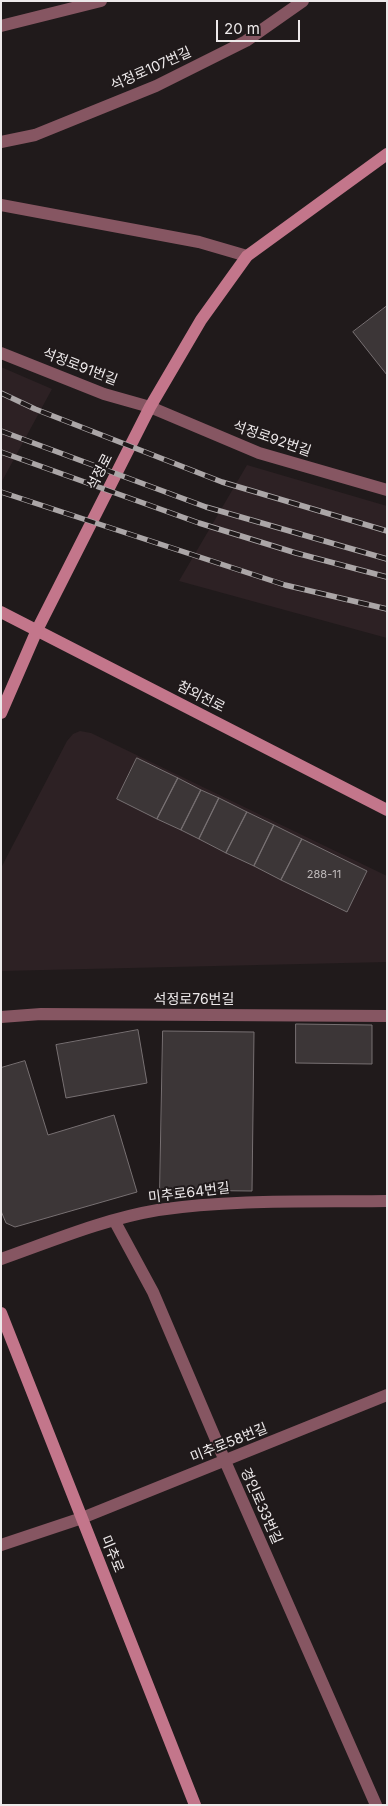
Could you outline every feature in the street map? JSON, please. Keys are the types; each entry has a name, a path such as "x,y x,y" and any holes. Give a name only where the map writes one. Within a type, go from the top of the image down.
{"main road":[{"name":"석정로","path":"1,713 37,630 150,407 201,320 248,256 387,154"},
{"name":"참외전로","path":"1,612 387,810"},
{"name":"미추로","path":"1,1313 195,1805"}],"street":[{"path":"1,26 101,1"},
{"name":"석정로107번길","path":"1,142 35,135 156,86 246,41 303,1"},
{"path":"1,205 199,242 248,256"},
{"name":"석정로91번길","path":"1,353 104,394 150,407"},
{"name":"석정로92번길","path":"150,407 258,453 387,490"},
{"name":"석정로76번길","path":"1,1017 40,1014 387,1016"},
{"name":"미추로64번길","path":"1,1259 114,1220 157,1211 217,1203 387,1201"},
{"name":"경인로33번길","path":"114,1220 153,1292 376,1805"},
{"name":"미추로58번길","path":"1,1545 82,1518 387,1395"}],"shaded area":[{"path":"1,367 52,389 1,483"},
{"path":"247,465 387,506 387,638 179,581"},
{"path":"80,731 91,733 387,876 387,962 1,971 1,868 67,741 73,734"}],"building":[{"path":"387,306 387,375 353,332"},
{"path":"137,758 178,778 157,819 117,799"},
{"path":"178,778 201,790 181,830 157,819"},
{"path":"201,790 219,798 199,839 181,830"},
{"path":"219,798 247,812 226,853 199,839"},
{"path":"247,812 274,825 254,866 226,853"},
{"path":"274,825 302,839 281,880 254,866"},
{"path":"302,839 367,871 347,912 281,880"},
{"path":"296,1024 372,1025 372,1064 296,1063"},
{"path":"138,1030 147,1083 66,1098 56,1045"},
{"path":"163,1031 254,1032 252,1191 160,1190"},
{"path":"25,1061 48,1135 114,1115 137,1192 15,1227 6,1223 1,1211 1,1068"}],"railway":[{"path":"1,393 35,409 222,482 387,531"},
{"path":"1,431 206,507 387,559"},
{"path":"1,452 199,523 296,553 387,577"},
{"path":"1,492 285,585 387,609"}]}
